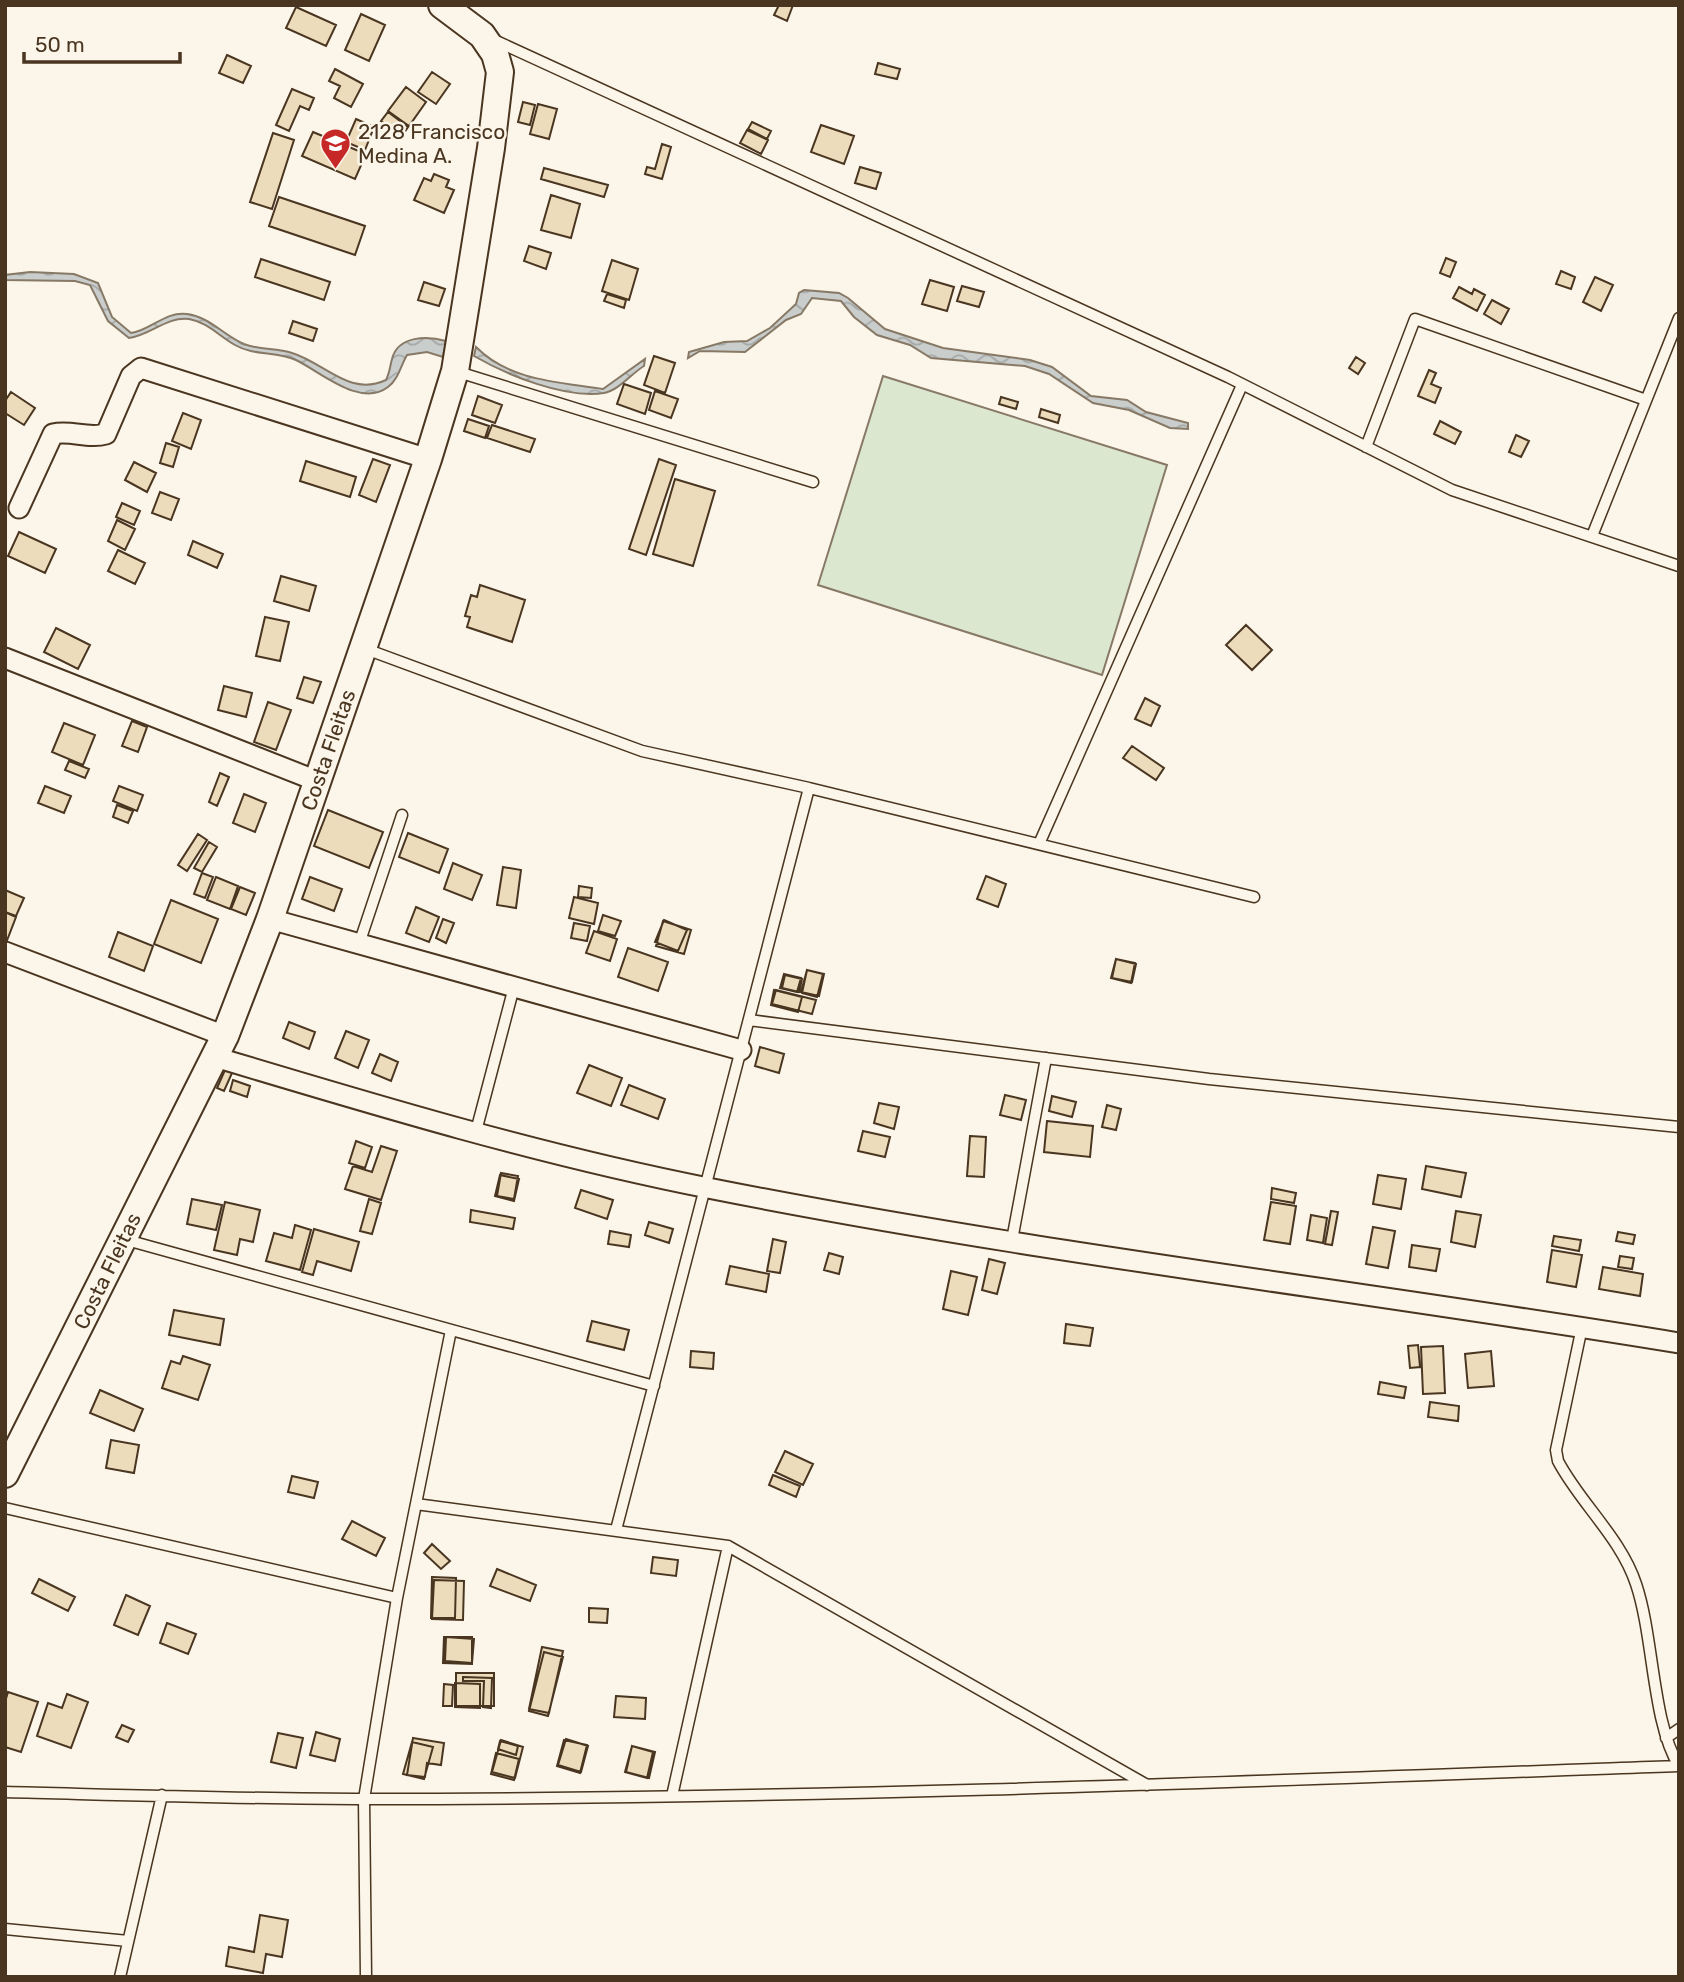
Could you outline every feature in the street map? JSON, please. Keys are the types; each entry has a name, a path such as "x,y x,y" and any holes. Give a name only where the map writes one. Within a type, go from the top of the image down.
{"main road":[{"name":"Costa Fleitas","path":"5,1474 220,1047 270,919 428,459 455,371 498,94 497,63 482,35 442,5"}],"street":[{"path":"19,508 53,434 106,434 133,371 141,368 428,459"},
{"path":"5,658 317,781"},
{"path":"270,919 741,1050"},
{"path":"5,952 220,1047 475,1135 705,1188 1012,1240 1679,1343"}],"lane":[{"path":"482,35 1242,385 1452,490 1679,565"},
{"path":"1592,536 1679,318"},
{"path":"1366,447 1415,319 1646,400"},
{"path":"455,371 813,482"},
{"path":"1039,844 1242,385"},
{"path":"363,648 642,751 809,788 1254,897"},
{"path":"616,1530 809,788"},
{"path":"359,944 402,815"},
{"path":"475,1135 514,987"},
{"path":"749,1020 1209,1079 1679,1126"},
{"path":"1012,1240 1046,1058"},
{"path":"123,1239 654,1385"},
{"path":"5,1792 364,1799 671,1797 1149,1786 1679,1766 1666,1738 1646,1619 1634,1579 1558,1461 1556,1450 1582,1327"},
{"path":"366,1977 364,1799 397,1598 451,1330"},
{"path":"416,1504 729,1546 1149,1786"},
{"path":"5,1508 397,1598"},
{"path":"671,1797 729,1546"},
{"path":"1666,1738 1679,1729"},
{"path":"120,1977 162,1795"},
{"path":"5,1929 128,1941"}],"green space":[{"path":"883,376 1167,465 1102,675 818,585"}],"water":[{"path":"30,272 74,274 98,283 112,317 131,333 172,315 187,314 210,322 244,344 292,353 338,377 360,384 386,380 395,351 407,341 431,338 446,341 443,357 427,352 407,355 397,376 388,387 365,393 341,386 288,357 242,348 207,326 189,319 173,320 129,338 108,321 90,285 75,281 5,280 5,275"},
{"path":"804,290 839,293 885,329 943,348 1030,360 1052,367 1091,396 1127,400 1146,412 1188,423 1188,429 1170,428 1129,410 1093,403 1049,374 1025,366 931,358 910,345 877,335 854,317 841,301 812,298 801,314 786,320 745,352 700,351 688,358 689,352 724,342 747,341 770,328 796,304 799,293"},
{"path":"476,347 489,358 519,373 552,382 603,389 645,359 644,366 614,389 589,394 554,389 519,378 474,356"}],"building":[{"path":"779,5 793,5 787,21 774,15"},
{"path":"296,7 336,25 326,46 286,28"},
{"path":"361,14 385,25 369,61 345,50"},
{"path":"227,55 251,66 243,83 219,73"},
{"path":"878,63 900,69 897,79 875,74"},
{"path":"335,69 363,84 351,107 334,98 340,86 329,81"},
{"path":"432,72 450,84 436,104 418,92"},
{"path":"406,87 426,102 409,126 388,111"},
{"path":"292,89 314,98 309,110 300,106 289,131 276,125"},
{"path":"523,102 535,105 530,125 518,122"},
{"path":"538,104 557,109 549,139 530,134"},
{"path":"388,112 408,127 402,136 381,121"},
{"path":"356,119 374,127 365,150 346,142"},
{"path":"752,122 771,131 767,139 748,129"},
{"path":"821,125 854,136 844,164 811,152"},
{"path":"747,130 768,140 761,154 740,143"},
{"path":"313,132 366,154 355,179 302,156"},
{"path":"273,133 294,140 272,209 250,202"},
{"path":"662,144 671,147 662,179 645,174 647,167 655,169"},
{"path":"860,167 881,173 876,189 855,183"},
{"path":"544,168 608,185 604,197 541,179"},
{"path":"434,174 449,180 446,187 454,190 444,213 414,200 424,178 431,181"},
{"path":"551,195 580,204 571,238 541,230"},
{"path":"279,197 365,226 355,255 269,226"},
{"path":"529,246 551,253 546,269 524,261"},
{"path":"1446,258 1456,262 1450,277 1440,273"},
{"path":"261,259 330,282 324,300 255,277"},
{"path":"612,260 638,269 629,300 602,291"},
{"path":"1561,271 1575,277 1571,289 1556,284"},
{"path":"1595,277 1613,285 1601,311 1583,302"},
{"path":"930,280 954,287 947,311 922,304"},
{"path":"424,282 445,289 439,306 418,300"},
{"path":"962,286 984,292 979,307 957,301"},
{"path":"1459,287 1472,294 1474,289 1485,295 1477,311 1453,298"},
{"path":"607,294 626,300 624,308 604,301"},
{"path":"1492,300 1509,309 1501,324 1484,314"},
{"path":"293,321 317,329 313,341 289,333"},
{"path":"654,356 675,363 665,393 644,385"},
{"path":"1356,357 1365,363 1358,374 1349,368"},
{"path":"1429,370 1436,373 1431,384 1441,388 1435,403 1418,396"},
{"path":"624,384 651,393 645,414 617,404"},
{"path":"655,391 678,399 671,418 649,410"},
{"path":"11,392 35,408 24,425 5,413 5,401"},
{"path":"478,396 502,405 495,423 472,415"},
{"path":"1001,397 1018,402 1016,409 999,404"},
{"path":"1041,409 1060,415 1058,423 1039,417"},
{"path":"183,413 201,420 191,449 172,441"},
{"path":"468,419 489,426 485,438 464,431"},
{"path":"1440,421 1461,432 1455,444 1434,434"},
{"path":"492,425 535,439 530,452 487,438"},
{"path":"1516,435 1529,441 1521,457 1509,452"},
{"path":"166,443 179,447 173,467 160,463"},
{"path":"373,459 390,465 376,502 359,495"},
{"path":"659,459 676,465 646,555 629,549"},
{"path":"306,461 356,477 350,497 300,481"},
{"path":"134,462 156,473 147,492 125,480"},
{"path":"675,479 715,491 693,566 653,554"},
{"path":"160,492 179,499 171,520 152,513"},
{"path":"122,503 140,511 134,525 116,517"},
{"path":"117,520 135,529 125,550 108,541"},
{"path":"19,532 56,549 45,573 8,556"},
{"path":"193,541 223,554 217,568 188,555"},
{"path":"118,550 145,563 135,584 108,571"},
{"path":"281,576 316,586 309,611 274,601"},
{"path":"480,585 525,600 512,642 467,627 470,617 465,616 471,595 477,597"},
{"path":"265,617 289,622 280,661 256,656"},
{"path":"1246,625 1272,650 1252,670 1226,645"},
{"path":"56,628 90,645 78,669 44,652"},
{"path":"304,677 321,682 313,703 297,698"},
{"path":"224,686 252,693 246,717 218,710"},
{"path":"1145,698 1160,706 1151,726 1135,719"},
{"path":"268,702 291,710 276,750 254,742"},
{"path":"132,721 147,727 138,752 122,746"},
{"path":"64,723 95,735 83,765 52,752"},
{"path":"1132,746 1164,768 1156,780 1123,758"},
{"path":"69,761 89,769 85,778 65,770"},
{"path":"220,773 229,777 217,806 209,802"},
{"path":"45,786 71,796 64,813 38,803"},
{"path":"119,786 143,795 137,811 113,801"},
{"path":"244,794 266,803 255,832 233,823"},
{"path":"117,805 133,811 128,823 113,817"},
{"path":"328,810 383,832 369,868 314,846"},
{"path":"408,833 448,849 439,873 399,857"},
{"path":"198,834 207,840 187,871 178,865"},
{"path":"209,842 217,847 202,872 194,868"},
{"path":"453,863 482,875 472,900 444,889"},
{"path":"503,867 521,870 516,908 497,905"},
{"path":"202,873 213,877 205,898 194,894"},
{"path":"986,876 1006,884 998,907 977,899"},
{"path":"216,877 238,886 230,909 207,900"},
{"path":"310,877 342,889 334,911 302,899"},
{"path":"579,886 592,888 591,898 578,897"},
{"path":"240,887 255,893 246,915 231,909"},
{"path":"5,890 24,898 16,916 5,912"},
{"path":"574,897 598,903 594,924 569,918"},
{"path":"171,900 218,919 201,963 154,944"},
{"path":"416,907 439,917 429,942 406,933"},
{"path":"5,912 16,917 6,943 5,943"},
{"path":"603,915 621,921 615,936 598,931"},
{"path":"443,919 454,923 446,943 436,938"},
{"path":"664,920 687,930 678,951 655,942"},
{"path":"663,921 691,930 684,954 656,946"},
{"path":"574,923 590,926 587,941 571,938"},
{"path":"594,931 617,939 610,961 586,953"},
{"path":"118,932 153,946 144,971 109,957"},
{"path":"628,948 668,962 658,991 618,977"},
{"path":"1116,959 1135,963 1131,983 1111,978"},
{"path":"1116,959 1136,964 1132,982 1112,978"},
{"path":"807,970 823,974 817,997 802,993"},
{"path":"807,970 824,974 819,996 801,992"},
{"path":"784,974 801,978 797,992 780,988"},
{"path":"785,975 802,979 799,992 782,988"},
{"path":"774,990 802,997 798,1012 771,1005"},
{"path":"776,990 816,1000 812,1014 772,1004"},
{"path":"289,1022 315,1032 309,1049 283,1038"},
{"path":"346,1031 369,1040 358,1068 335,1058"},
{"path":"760,1047 784,1054 779,1073 755,1066"},
{"path":"380,1054 398,1062 391,1081 372,1073"},
{"path":"589,1065 622,1078 611,1106 577,1093"},
{"path":"225,1070 232,1073 224,1091 217,1088"},
{"path":"233,1080 250,1086 247,1097 230,1091"},
{"path":"629,1085 665,1099 658,1119 621,1105"},
{"path":"1005,1095 1026,1100 1021,1120 1000,1115"},
{"path":"1052,1096 1076,1102 1072,1117 1049,1111"},
{"path":"879,1103 899,1107 894,1129 874,1123"},
{"path":"1107,1105 1121,1109 1116,1130 1102,1127"},
{"path":"1047,1121 1093,1126 1090,1157 1044,1152"},
{"path":"863,1131 890,1137 885,1157 858,1151"},
{"path":"970,1136 986,1137 984,1177 967,1176"},
{"path":"356,1141 372,1147 365,1168 349,1163"},
{"path":"381,1146 397,1151 381,1200 345,1189 353,1166 372,1172"},
{"path":"1426,1166 1466,1173 1461,1197 1422,1189"},
{"path":"501,1173 518,1176 514,1199 497,1196"},
{"path":"500,1175 519,1179 514,1201 495,1196"},
{"path":"1378,1175 1406,1179 1401,1209 1373,1204"},
{"path":"1272,1188 1296,1193 1294,1203 1271,1199"},
{"path":"581,1190 613,1200 607,1219 575,1208"},
{"path":"192,1199 222,1205 216,1230 187,1224"},
{"path":"369,1199 381,1203 372,1234 360,1231"},
{"path":"225,1202 260,1210 253,1242 240,1239 237,1255 214,1250"},
{"path":"1271,1202 1296,1206 1290,1244 1264,1240"},
{"path":"471,1210 515,1218 513,1229 470,1222"},
{"path":"1331,1211 1338,1212 1332,1245 1325,1244"},
{"path":"1456,1211 1481,1215 1475,1247 1451,1242"},
{"path":"1311,1215 1327,1218 1323,1243 1307,1240"},
{"path":"649,1222 673,1229 669,1243 645,1235"},
{"path":"295,1225 311,1230 300,1270 266,1261 274,1233 292,1238"},
{"path":"1373,1227 1395,1231 1388,1268 1366,1264"},
{"path":"314,1229 359,1242 351,1271 317,1261 313,1275 302,1272"},
{"path":"610,1231 631,1235 629,1247 608,1244"},
{"path":"1618,1232 1635,1235 1633,1244 1616,1241"},
{"path":"1554,1236 1581,1240 1579,1251 1552,1246"},
{"path":"773,1239 786,1242 780,1273 767,1271"},
{"path":"1412,1245 1440,1249 1436,1271 1409,1267"},
{"path":"1552,1250 1582,1255 1576,1287 1547,1282"},
{"path":"829,1253 843,1257 839,1274 824,1270"},
{"path":"1620,1256 1634,1258 1632,1269 1618,1267"},
{"path":"989,1259 1005,1263 997,1294 982,1290"},
{"path":"730,1266 769,1274 766,1292 726,1284"},
{"path":"1603,1267 1643,1274 1640,1296 1599,1289"},
{"path":"951,1271 977,1277 968,1315 943,1309"},
{"path":"174,1310 224,1319 220,1345 169,1335"},
{"path":"592,1321 629,1330 624,1350 587,1341"},
{"path":"1066,1324 1093,1328 1090,1346 1064,1343"},
{"path":"1418,1345 1420,1367 1410,1368 1408,1346"},
{"path":"1443,1346 1445,1393 1423,1394 1421,1347"},
{"path":"691,1351 714,1353 713,1369 690,1367"},
{"path":"1491,1351 1494,1386 1468,1388 1465,1354"},
{"path":"183,1356 210,1365 198,1400 162,1388 171,1361 180,1364"},
{"path":"1380,1382 1406,1387 1404,1398 1378,1394"},
{"path":"100,1390 143,1409 134,1431 90,1413"},
{"path":"1430,1402 1459,1406 1458,1421 1428,1417"},
{"path":"111,1440 139,1445 134,1473 106,1468"},
{"path":"785,1451 813,1464 803,1485 775,1472"},
{"path":"773,1475 800,1486 796,1497 769,1485"},
{"path":"292,1476 318,1482 314,1498 288,1492"},
{"path":"352,1521 385,1538 376,1556 342,1539"},
{"path":"432,1544 450,1561 441,1569 424,1553"},
{"path":"653,1557 678,1560 676,1576 651,1573"},
{"path":"497,1569 536,1585 530,1601 490,1586"},
{"path":"432,1577 456,1578 455,1618 431,1618"},
{"path":"39,1579 75,1597 68,1611 32,1593"},
{"path":"434,1580 464,1581 463,1620 432,1619"},
{"path":"126,1595 150,1606 138,1635 114,1625"},
{"path":"589,1608 608,1609 607,1623 589,1622"},
{"path":"167,1623 196,1634 188,1654 160,1643"},
{"path":"444,1637 472,1637 472,1664 443,1663"},
{"path":"446,1637 474,1639 472,1663 445,1661"},
{"path":"542,1647 563,1651 549,1713 529,1709"},
{"path":"544,1652 563,1657 548,1716 529,1711"},
{"path":"456,1673 494,1673 494,1706 456,1706"},
{"path":"463,1677 492,1678 491,1708 483,1707 484,1681 463,1681"},
{"path":"455,1683 480,1684 480,1708 455,1707"},
{"path":"444,1684 453,1685 452,1706 443,1706"},
{"path":"8,1692 38,1702 21,1752 5,1747 5,1702"},
{"path":"67,1694 88,1702 71,1748 37,1736 48,1703 62,1708"},
{"path":"616,1696 646,1698 645,1719 614,1717"},
{"path":"122,1725 134,1730 128,1742 116,1737"},
{"path":"316,1732 340,1739 335,1761 310,1755"},
{"path":"278,1733 303,1738 296,1768 271,1762"},
{"path":"413,1738 444,1743 441,1765 427,1763 425,1777 407,1775"},
{"path":"566,1739 588,1746 581,1772 558,1765"},
{"path":"501,1740 523,1747 515,1778 492,1772"},
{"path":"564,1740 587,1745 580,1773 557,1766"},
{"path":"500,1741 518,1746 516,1755 498,1749"},
{"path":"412,1742 433,1747 424,1779 403,1774"},
{"path":"632,1746 655,1752 649,1778 626,1772"},
{"path":"632,1746 653,1752 647,1778 625,1772"},
{"path":"496,1753 519,1759 514,1780 491,1774"},
{"path":"260,1915 288,1920 282,1957 266,1954 263,1973 226,1966 229,1947 254,1952"}],"place":[{"name":"2128 Francisco Medina A.","path":"335,170"}]}
